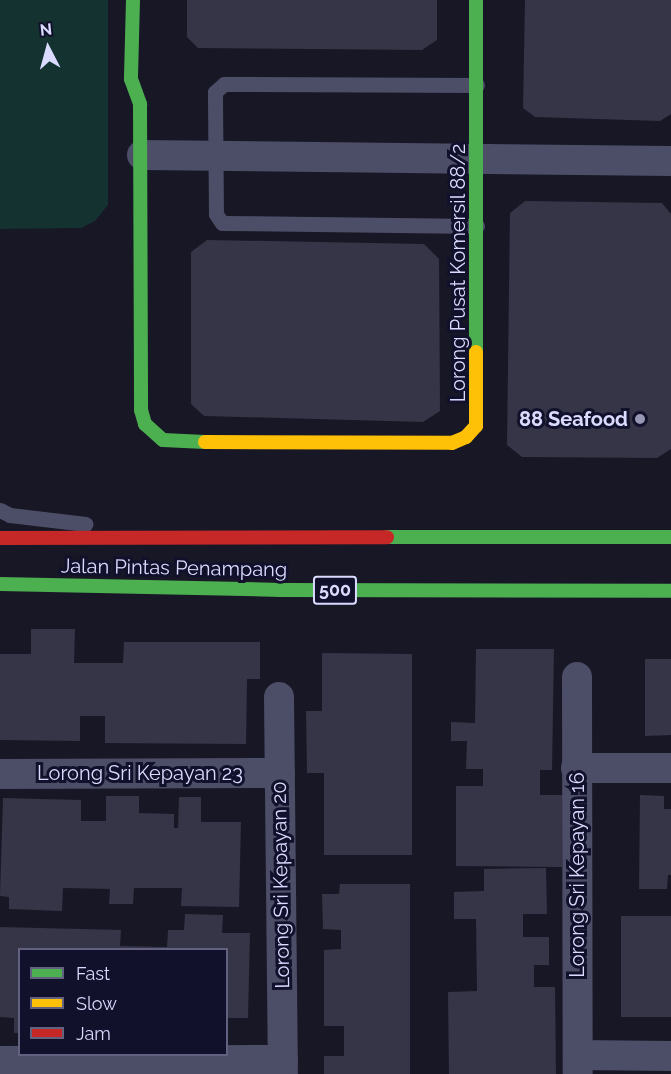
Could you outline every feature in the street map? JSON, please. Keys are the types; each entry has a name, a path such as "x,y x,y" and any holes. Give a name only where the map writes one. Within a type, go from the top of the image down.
{"main road":[{"name":"Lorong Pusat Komersil 88/2","path":"133,0 131,79 140,104 142,155 141,396 145,424 163,440 177,442 452,443 466,437 476,426 478,410 476,0"},
{"name":"Jalan Pintas Penampang","path":"0,538 671,537"},
{"name":"Jalan Pintas Penampang","path":"0,584 282,590 671,591"}],"street":[{"path":"142,155 477,161 671,161"},
{"name":"Lorong Sri Kepayan 16","path":"577,677 578,1064"},
{"name":"Lorong Sri Kepayan 20","path":"279,697 283,1067"},
{"path":"576,768 671,768"},
{"name":"Lorong Sri Kepayan 23","path":"0,774 280,773"},
{"path":"578,1064 671,1056"},
{"path":"0,1061 283,1067"}],"lane":[{"path":"477,85 224,84 215,92 216,214 222,223 477,226"},
{"path":"0,510 10,515 86,524 114,538"}],"green space":[{"path":"0,0 108,0 108,205 95,221 81,228 0,229"}],"building":[{"path":"187,0 437,0 437,40 422,50 198,48 187,37"},
{"path":"525,0 671,0 671,114 660,121 535,117 523,108"},
{"path":"525,201 662,203 671,214 671,449 657,458 522,457 507,445 510,213"},
{"path":"207,240 424,244 439,259 440,411 423,422 204,416 191,404 191,252"},
{"path":"31,629 75,629 74,663 123,663 124,642 260,642 260,679 247,679 246,744 105,743 105,716 80,716 80,741 0,740 0,654 31,654"},
{"path":"476,649 554,649 552,770 540,770 540,795 563,795 562,867 456,866 456,786 483,786 483,769 466,769 467,741 451,741 451,722 475,723"},
{"path":"322,653 412,654 412,855 324,855 324,773 307,773 306,711 322,711"},
{"path":"645,659 671,659 671,735 645,736"},
{"path":"640,795 664,796 664,809 671,809 671,875 668,875 667,889 639,889"},
{"path":"106,796 139,796 139,813 174,814 174,828 178,828 179,797 201,797 201,822 241,822 239,907 181,906 182,888 134,888 133,904 109,904 110,889 63,888 62,911 9,909 9,897 0,896 3,798 81,800 81,821 106,821"},
{"path":"546,868 547,914 523,914 523,937 549,937 549,965 534,965 534,987 555,987 556,1074 449,1074 448,992 477,991 476,919 454,919 454,892 484,891 484,869"},
{"path":"340,884 410,884 410,1074 324,1074 324,1056 344,1056 344,1026 324,1026 324,950 341,949 341,930 323,929 322,894 339,894"},
{"path":"185,914 223,915 222,933 250,933 248,1018 228,1018 228,948 18,948 18,1033 14,1033 14,1018 0,1017 0,927 121,930 120,946 167,947 168,930 184,930"},
{"path":"621,916 671,916 671,1017 621,1017"}],"traffic: fast":[{"path":"133,0 131,79 140,104 141,410 145,424 163,440 205,442"},
{"path":"476,0 476,352"},
{"path":"387,537 671,537"},
{"path":"0,584 281,590 671,591"}],"traffic: slow":[{"path":"205,442 452,443 466,437 476,426 476,352"}],"traffic: jam":[{"path":"0,538 387,537"}],"place":[{"name":"88 Seafood","path":"640,419"}]}
